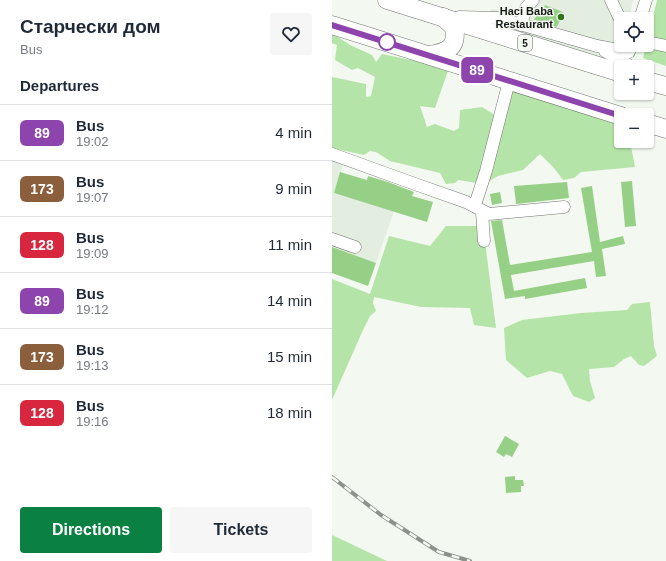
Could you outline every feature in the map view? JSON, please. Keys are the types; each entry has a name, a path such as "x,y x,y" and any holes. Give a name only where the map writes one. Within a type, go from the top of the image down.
{"highway":[{"name":"5","path":"387,0 444,17 627,60"},
{"path":"430,55 443,53 449,49 455,39 454,27 444,17"},
{"path":"332,25 614,114"},
{"path":"654,82 666,86"},
{"path":"654,125 666,129"}],"street":[{"path":"521,25 526,8 533,0"},
{"path":"611,0 617,12"},
{"path":"642,12 646,0"},
{"path":"444,17 498,18 597,46 627,60"},
{"path":"654,43 666,46"},
{"path":"484,241 478,209 486,171 510,81"},
{"path":"332,154 489,214 564,207"},
{"path":"332,239 355,247"}],"shaded area":[{"path":"536,0 633,0 630,12 614,12 614,52 620,52 619,60 614,60 614,62 487,22 491,9 515,12 534,4"},
{"path":"332,154 345,158 334,193 394,211 376,263 332,247"}],"green space":[{"path":"657,0 666,0 666,66 654,62 654,60 643,58 644,52 654,52 654,12"},
{"path":"332,33 350,45 372,55 376,62 382,54 449,68 435,108 420,106 427,127 435,124 454,131 459,128 460,110 482,107 495,115 510,91 614,123 614,148 631,148 635,167 581,172 574,178 563,180 554,168 540,154 523,170 498,176 484,184 458,180 455,183 446,184 440,173 390,161 376,152 370,151 364,155 332,148 332,77 366,84 366,97 371,96 375,77 358,68 352,70 335,60 337,45 332,43"},
{"path":"446,226 483,226 496,328 474,325 470,308 421,307 374,297 373,303 376,311 370,316 363,330 332,400 332,279 370,294 389,236 430,246"},
{"path":"650,302 654,346 657,356 644,366 639,365 631,356 624,359 614,367 589,369 590,381 595,398 589,402 573,396 562,374 550,371 527,378 506,360 504,328 522,320 581,313 627,310 632,304"},
{"path":"332,535 387,561 332,561"}],"building":[{"path":"545,5 563,12 563,20 559,22 557,27 534,20 539,11 542,13"},
{"path":"340,172 367,180 368,176 388,182 414,192 412,196 433,202 427,222 334,193"},
{"path":"632,181 636,226 625,227 621,182"},
{"path":"567,182 569,198 516,204 514,186"},
{"path":"592,186 600,242 623,236 625,244 602,249 606,276 596,277 594,261 511,275 514,291 585,278 587,288 525,299 525,296 505,299 491,221 502,220 510,265 592,252 581,188"},
{"path":"500,192 502,203 492,205 490,194"},
{"path":"332,247 376,263 368,286 332,273"},
{"path":"505,436 519,444 512,457 506,454 504,457 496,452"},
{"path":"515,476 515,480 523,480 524,486 521,486 521,492 506,493 505,477"}],"railway":[{"path":"332,477 381,515 439,552 470,561"}],"bus line":[{"name":"89","path":"332,25 614,114"}],"place":[{"name":"Haci Baba Restaurant","path":"561,17"}]}
